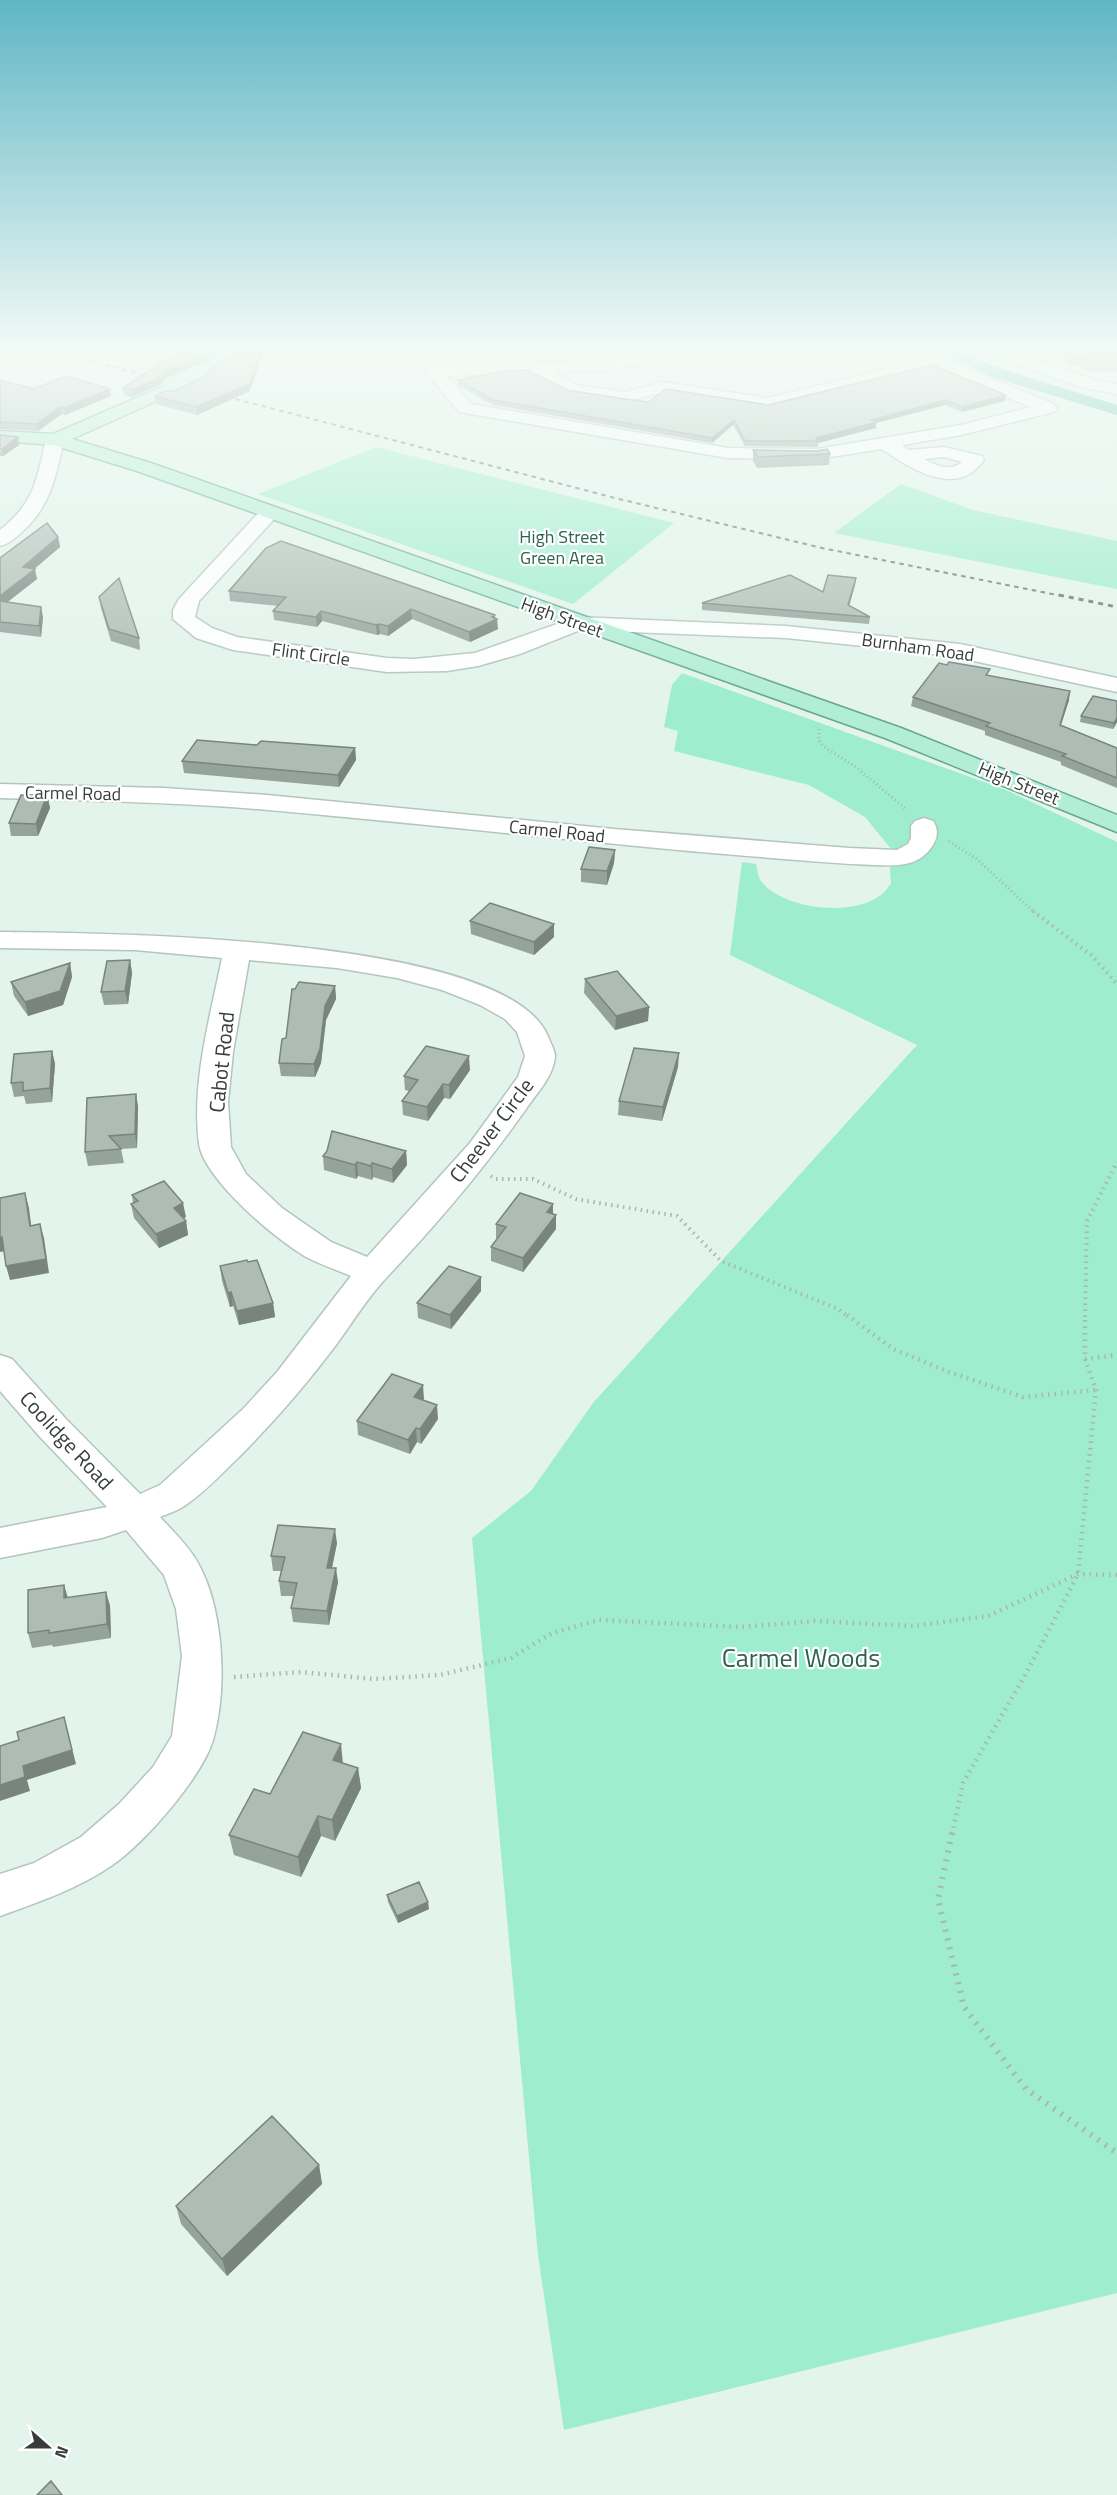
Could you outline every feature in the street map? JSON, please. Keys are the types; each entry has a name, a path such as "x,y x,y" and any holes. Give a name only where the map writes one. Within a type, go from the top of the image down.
{"main road":[{"name":"High Street","path":"139,465 577,623 833,712 952,756 1117,824"}],"street":[{"path":"0,540 34,510 42,497 49,465"},
{"name":"Flint Circle","path":"270,512 186,605 184,619 204,633 233,643 350,660 414,666 478,659 512,649 577,623"},
{"name":"Burnham Road","path":"577,623 717,628 911,644 970,653 1117,685"},
{"path":"693,664 702,647 717,628"},
{"name":"Carmel Road","path":"0,791 164,795 291,804 614,837 849,856 902,858 918,849 924,838 924,826"},
{"name":"Cheever Circle","path":"0,940 135,942 337,960 398,970 452,984 490,999 515,1013 531,1029 540,1056 533,1078 467,1166 400,1245 372,1272 290,1381 256,1418 173,1495 133,1513 102,1523 0,1543"},
{"name":"Cabot Road","path":"237,952 218,1052 213,1102 215,1147 234,1180 271,1216 320,1250 372,1272"},
{"name":"Coolidge Road","path":"0,1368 53,1428 113,1488 181,1568 196,1609 202,1656 192,1740 168,1780 134,1818 97,1851 47,1879 0,1895"}],"path":[{"path":"833,712 820,727 819,740 823,746 857,768 924,826 978,860 1045,922 1091,955 1117,984"},
{"path":"1117,1162 1087,1221 1084,1268 1085,1359 1096,1390 1078,1574 1029,1668 963,1783 938,1899 964,2007 1026,2089 1117,2153"},
{"path":"467,1166 495,1179 534,1179 576,1198 677,1216 721,1261 838,1309 893,1349 949,1372 1023,1397 1096,1390"},
{"path":"1085,1359 1117,1355"},
{"path":"200,1680 301,1672 374,1679 440,1675 510,1658 552,1633 599,1620 741,1627 815,1621 924,1624 988,1616 1078,1574 1117,1575"}],"green space":[{"name":"High Street Green Area","path":"330,465 448,465 674,523 573,604 258,494"},
{"path":"901,484 973,510 1117,541 1117,589 834,533"},
{"name":"Carmel Woods","path":"682,673 1006,790 1117,842 1117,2293 564,2430 538,2255 472,1538 531,1491 593,1403 917,1045 730,955 742,862 756,864 761,881 771,891 785,899 801,904 837,908 869,902 882,894 891,884 889,855 896,855 865,817 809,785 674,751 678,731 664,727 672,685"}],"building":[{"path":"47,523 58,537 23,567 35,569 0,596 0,558"},
{"path":"281,541 495,615 492,617 497,619 469,632 411,609 388,626 376,625 321,611 316,617 273,611 286,597 229,591 266,548"},
{"path":"790,575 823,592 828,575 856,578 848,605 870,617 702,603"},
{"path":"119,578 139,638 109,629 99,597"},
{"path":"0,601 41,607 39,626 0,622"},
{"path":"949,662 990,669 986,675 1070,691 1060,725 1117,748 1117,778 1062,756 1066,754 986,726 990,723 913,697 939,663 947,665"},
{"path":"1093,696 1117,701 1117,718 1114,723 1081,716"},
{"path":"197,740 257,745 261,741 355,748 338,775 182,761"},
{"path":"21,795 47,795 36,824 9,823"},
{"path":"589,847 615,850 607,871 581,869"},
{"path":"490,903 554,924 534,942 470,921"},
{"path":"130,960 125,991 101,992 107,961"},
{"path":"70,963 60,991 25,1002 11,982"},
{"path":"617,971 649,1007 616,1016 585,979"},
{"path":"299,982 335,986 325,1006 320,1049 314,1064 279,1063 282,1039 286,1038 292,989 295,989"},
{"path":"426,1046 469,1056 449,1085 443,1084 427,1107 402,1101 418,1080 404,1076"},
{"path":"634,1048 679,1053 663,1107 619,1101"},
{"path":"52,1051 50,1088 23,1091 23,1082 11,1083 14,1054"},
{"path":"136,1094 135,1134 109,1136 121,1149 85,1152 87,1098"},
{"path":"332,1131 406,1151 392,1169 372,1163 371,1166 357,1162 355,1165 323,1156 327,1151"},
{"path":"164,1181 183,1203 174,1208 186,1221 156,1234 131,1204 138,1201 132,1195"},
{"path":"25,1193 30,1226 40,1224 46,1259 6,1266 2,1237 0,1238 0,1198"},
{"path":"520,1193 553,1204 547,1212 556,1215 523,1258 491,1247 506,1227 496,1224"},
{"path":"247,1260 248,1262 257,1260 273,1303 237,1311 231,1292 228,1293 220,1266"},
{"path":"449,1266 481,1277 450,1315 417,1303"},
{"path":"392,1374 423,1385 414,1397 437,1405 420,1429 416,1428 408,1440 357,1421"},
{"path":"278,1525 335,1529 327,1568 336,1568 327,1611 291,1608 297,1583 279,1581 285,1557 271,1556"},
{"path":"64,1585 64,1598 106,1592 107,1624 49,1633 49,1630 28,1633 28,1590"},
{"path":"64,1717 72,1750 23,1766 25,1777 0,1785 0,1746 19,1740 17,1732"},
{"path":"303,1732 341,1744 333,1760 358,1768 332,1820 318,1816 298,1857 229,1835 254,1789 270,1794"},
{"path":"419,1882 428,1902 397,1916 387,1895"},
{"path":"272,2116 319,2165 222,2259 176,2206"},
{"path":"51,2481 62,2495 37,2495"}],"railway":[{"path":"490,465 822,548 1067,597"},
{"path":"1059,595 1117,607"}]}
